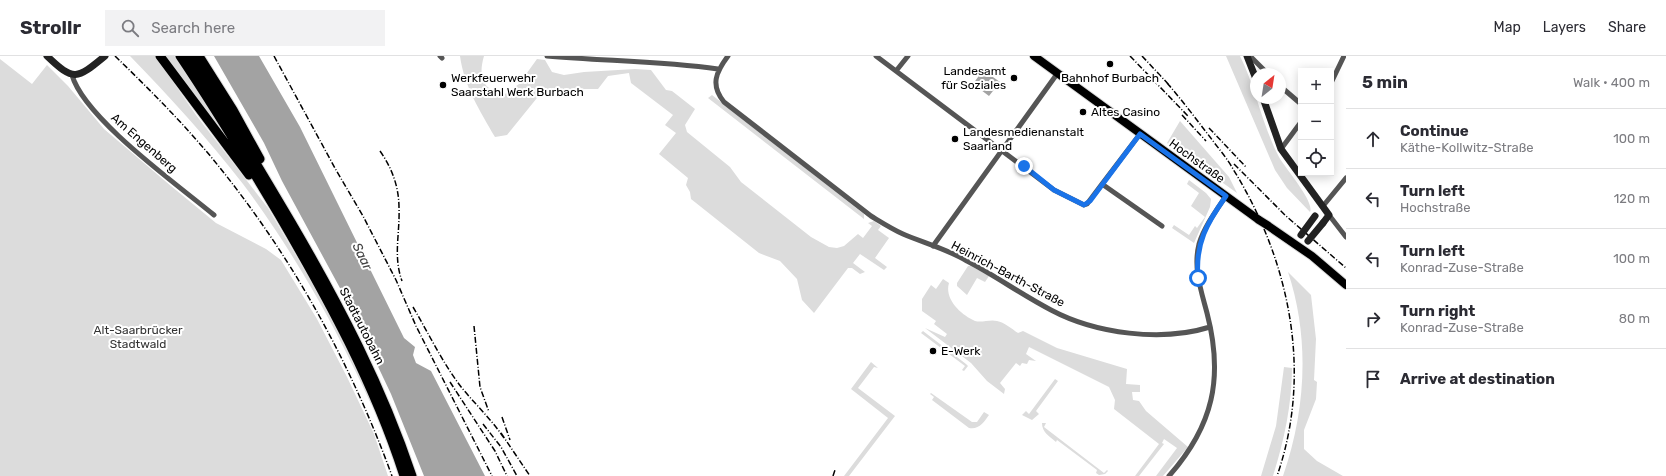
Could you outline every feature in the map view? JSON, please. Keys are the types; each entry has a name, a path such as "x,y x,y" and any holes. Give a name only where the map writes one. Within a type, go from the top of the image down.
{"highway":[{"path":"160,56 244,170 271,195"},
{"path":"180,56 271,195"},
{"path":"190,56 271,195"},
{"path":"199,56 224,94 252,142 271,195"},
{"name":"Stadtautobahn","path":"271,195 347,336 382,416 404,476"},
{"name":"Stadtautobahn","path":"271,195 332,293 356,340 389,413 412,476"}],"main road":[{"path":"47,56 65,72 72,75 80,75 87,71 105,56"},
{"name":"Hochstraße","path":"1034,56 1248,212 1302,249 1346,285"},
{"path":"1246,56 1251,68"},
{"path":"1265,104 1281,149 1329,215 1302,249"},
{"path":"1294,244 1323,206"}],"street":[{"path":"547,56 613,61 640,61 718,69 728,56"},
{"path":"876,56 1054,190 1081,204 1087,204 1140,134"},
{"path":"896,71 908,56"},
{"path":"1250,56 1262,68"},
{"path":"1334,77 1344,56"},
{"name":"Heinrich-Barth-Straße","path":"718,69 715,84 719,96 724,102 871,216 902,233 967,260 1052,310 1091,325 1120,332 1148,334 1181,332 1210,327"},
{"path":"933,246 1057,74"},
{"name":"Am Engenberg","path":"72,75 76,87 108,126 214,215"},
{"path":"1286,91 1298,101"},
{"path":"1281,149 1298,126"},
{"path":"1323,206 1346,178"},
{"path":"1102,184 1162,226"},
{"path":"1168,476 1192,448 1210,408 1216,371 1210,327 1198,278 1197,258 1199,244 1204,232 1226,196"},
{"path":"1329,215 1346,237"}],"green space":[{"path":"130,56 155,56 196,115 268,208 322,300 373,404 371,404 329,318 297,263 262,210 230,167 174,103"},
{"path":"164,56 174,56 228,137 226,138"},
{"path":"460,56 484,56 482,63 482,76 484,81 491,89 505,94 519,84 537,59 545,60 552,72 564,75 584,72 635,69 651,70 666,90 672,91 695,109 685,125 687,132 730,167 741,182 811,237 829,247 837,248 844,246 858,234 863,238 872,226 868,223 874,221 881,226 878,230 889,238 875,258 887,267 884,270 860,254 853,263 865,272 860,274 852,268 848,268 814,313 802,300 797,279 780,261 759,253 691,199 690,192 686,185 688,178 659,154 676,133 665,125 673,115 631,83 629,73 608,76 598,89 582,89 578,93 541,93 507,135 495,137 478,108 469,88"},
{"path":"1226,56 1240,56 1250,81 1250,104 1258,104 1273,145 1282,162 1304,193 1310,207 1310,212 1287,188 1275,170"},
{"name":"Alt-Saarbrücker Stadtwald","path":"0,59 32,84 47,65 68,86 104,129 171,186 216,223 266,249 281,260 317,319 347,377 374,434 388,476 0,476"},
{"path":"712,95 864,214 864,219 708,98"},
{"path":"1180,121 1229,177 1237,193 1167,143"},
{"path":"1189,180 1206,193 1211,199 1210,207 1194,243 1172,228 1174,225 1189,235 1195,226 1197,228 1205,217 1191,206 1199,193 1187,184"},
{"path":"968,266 971,266 989,276 985,282 977,278 967,295 957,286 957,283"},
{"path":"1288,272 1311,295 1316,339 1314,380 1317,382 1316,399 1304,430 1304,449 1317,461 1343,476 1283,476 1297,426 1302,374 1300,322"},
{"path":"943,279 949,283 949,295 955,306 964,315 975,321 1000,322 1018,333 1023,331 1057,348 1127,369 1126,384 1140,385 1140,392 1132,392 1133,400 1139,401 1146,411 1188,447 1163,476 1156,476 1177,448 1164,439 1162,443 1164,444 1139,476 1135,476 1159,444 1114,409 1115,400 1109,387 1029,347 1026,354 1036,361 1029,360 1027,364 1022,363 1020,366 1016,363 1000,383 1005,389 1004,394 987,381 971,363 925,328 945,337 947,334 934,324 936,321 922,311 922,299 931,285 936,289"},
{"path":"923,331 966,364 968,366 964,371 962,370 965,366 921,333"},
{"path":"871,362 878,368 874,367 858,388 895,416 849,476 844,476 888,418 851,389"},
{"path":"1284,367 1292,368 1292,382 1284,436 1273,476 1261,476 1276,426"},
{"path":"1055,379 1058,381 1036,411 1039,414 1032,420 1022,415 1026,411 1029,414"},
{"path":"931,393 972,422 977,422 984,412 989,415 978,427 969,428 932,400 934,397 930,394"},
{"path":"1042,423 1046,423 1044,427 1104,473 1107,470 1108,471 1105,474 1099,475 1096,473 1097,470 1057,440 1056,442 1048,436 1043,429"}],"water":[{"name":"Saar","path":"214,56 259,56 300,127 404,338 415,347 413,355 416,363 431,371 485,476 424,476 391,394 347,301 282,181 264,143"},
{"path":"983,70 1000,82 989,96 973,84"}],"railway":[{"path":"115,56 162,103 207,152 264,227 290,266 336,347 375,432 392,476"},
{"path":"274,56 336,170 363,216 396,280 416,326 492,476"},
{"path":"1130,56 1188,116"},
{"path":"1142,56 1171,87"},
{"path":"1167,83 1184,103 1233,169 1253,204 1269,241 1281,279 1290,318 1294,358 1293,398 1288,437 1277,476"},
{"path":"1182,115 1206,141"},
{"path":"1209,128 1246,167"},
{"path":"380,151 388,164 398,193 399,218 397,254 399,272 402,281"},
{"path":"1234,164 1286,216 1346,268"},
{"path":"413,307 455,379 504,438"},
{"path":"474,326 480,387 489,412"},
{"path":"450,382 495,451 507,476"},
{"path":"502,417 510,440"},
{"path":"483,424 501,447 517,476"},
{"path":"501,433 530,476"},
{"path":"833,476 835,470"}],"place":[{"name":"Bahnhof Burbach","path":"1110,64"},
{"name":"Landesamt für Soziales","path":"1014,78"},
{"name":"Werkfeuerwehr Saarstahl Werk Burbach","path":"443,85"},
{"name":"Altes Casino","path":"1083,112"},
{"name":"Landesmedienanstalt Saarland","path":"955,139"},
{"name":"E-Werk","path":"933,351"}],"route":[{"path":"1024,166 1054,190 1084,205 1090,201 1140,134 1226,196 1212,217 1199,244 1197,258 1198,278"}]}
